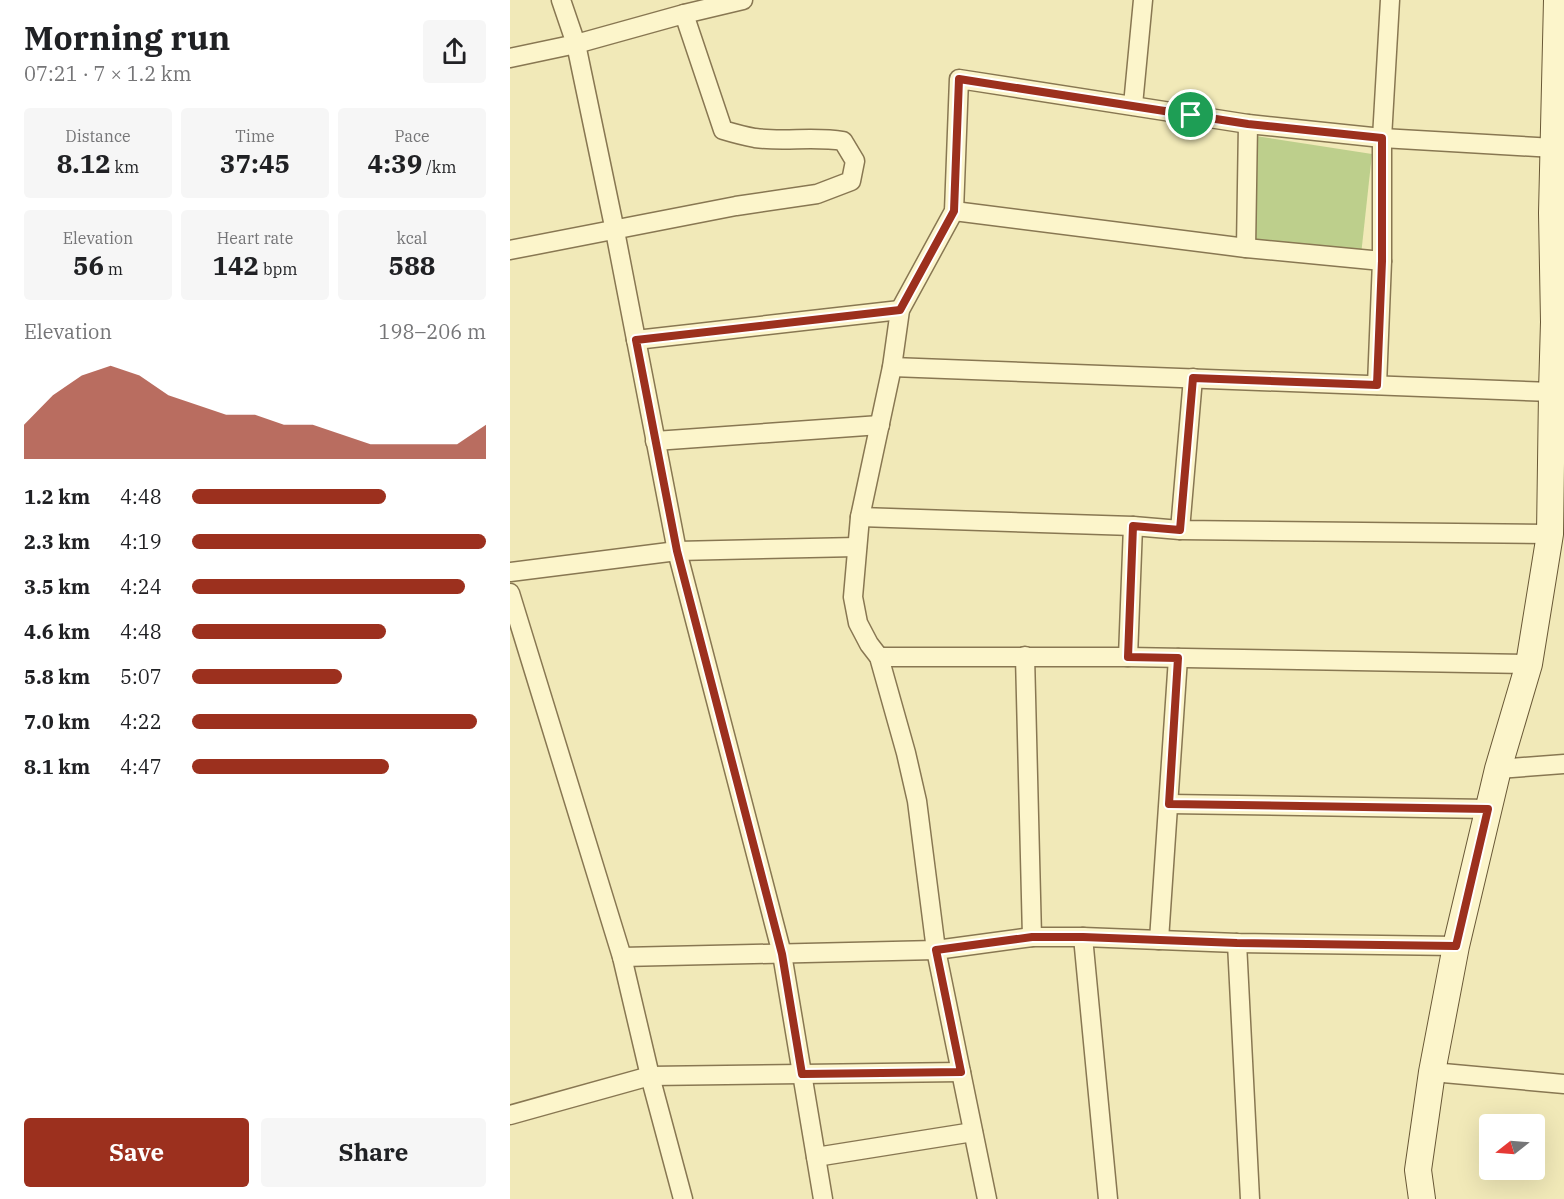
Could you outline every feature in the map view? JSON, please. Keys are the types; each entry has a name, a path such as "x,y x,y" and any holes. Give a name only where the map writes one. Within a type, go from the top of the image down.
{"street":[{"path":"561,0 576,44 677,551 782,954 823,1199"},
{"path":"510,58 576,44 743,0"},
{"path":"1133,105 1143,0"},
{"path":"1377,385 1382,261 1382,138 1390,0"},
{"path":"1422,1199 1418,1170 1432,1072 1456,946 1488,809 1529,664 1557,490 1552,392 1559,322 1558,212 1554,148 1560,40 1557,0"},
{"path":"510,250 736,206 817,194 851,182 855,161 843,141 826,138 756,138 723,129 684,14"},
{"path":"987,1199 936,950 917,801 879,657 858,623 854,597 860,517 892,367 900,310 954,211 959,79 1248,124 1382,138 1554,148"},
{"path":"1246,248 1248,124"},
{"path":"954,211 1246,248 1382,261"},
{"path":"636,340 900,310"},
{"path":"892,367 1552,392"},
{"path":"1180,530 1193,378"},
{"path":"655,441 880,425"},
{"path":"860,517 1133,526 1180,530 1550,534"},
{"path":"1128,657 1133,526"},
{"path":"510,572 677,551 857,547"},
{"path":"510,593 622,957 650,1076 683,1199"},
{"path":"1025,656 1032,937"},
{"path":"879,657 1128,657 1529,664"},
{"path":"1159,940 1178,658"},
{"path":"1498,769 1564,764"},
{"path":"1169,804 1488,809"},
{"path":"622,957 936,950 1032,937 1456,946"},
{"path":"1083,937 1108,1199"},
{"path":"1237,943 1250,1199"},
{"path":"510,1114 650,1076 961,1072"},
{"path":"1432,1072 1564,1084"},
{"path":"816,1157 973,1132"}],"green space":[{"path":"1256,136 1372,154 1361,255 1253,244"}],"route":[{"path":"959,79 1191,115 1248,124 1382,138 1382,261 1377,385 1193,378 1180,530 1133,526 1128,657 1178,658 1169,804 1488,809 1456,946 1032,937 936,950 961,1072 802,1074 782,954 677,551 636,340 900,310 954,211 959,79"}]}
